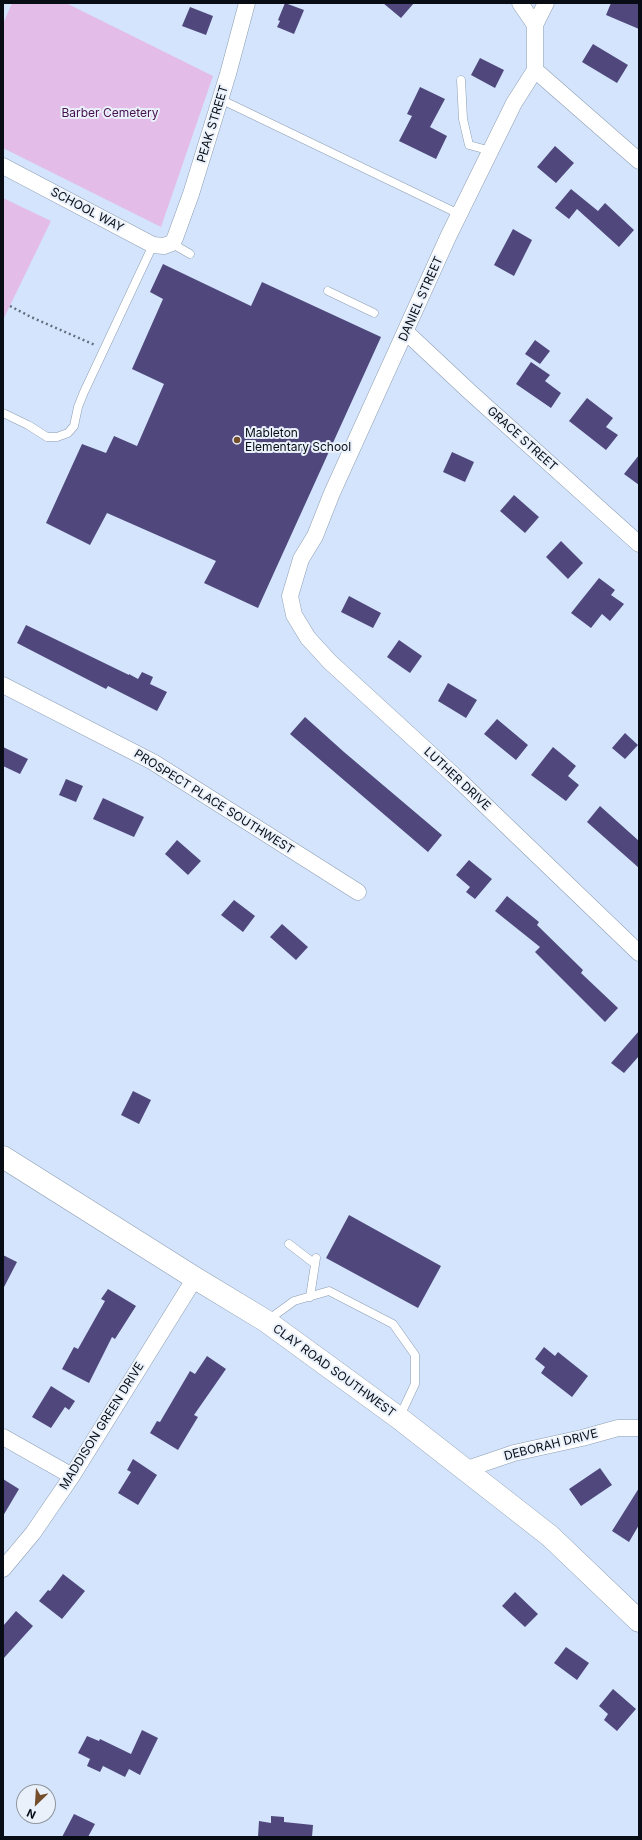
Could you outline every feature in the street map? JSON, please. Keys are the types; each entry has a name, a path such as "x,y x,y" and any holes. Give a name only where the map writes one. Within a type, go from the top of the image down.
{"street":[{"name":"PEAK STREET","path":"174,240 220,99 248,3"},
{"path":"520,3 535,25"},
{"path":"546,3 535,25 535,70 639,161"},
{"name":"DANIEL STREET","path":"290,596 301,559 315,536 332,493 459,214 514,103 535,70"},
{"name":"SCHOOL WAY","path":"3,166 153,245"},
{"path":"153,245 164,246 174,240"},
{"name":"GRACE STREET","path":"406,332 470,392 639,544"},
{"name":"LUTHER DRIVE","path":"290,596 294,615 308,638 330,662 460,781 639,953"},
{"name":"PROSPECT PLACE SOUTHWEST","path":"3,685 152,762 358,892"},
{"name":"CLAY ROAD SOUTHWEST","path":"3,1157 194,1278 266,1321 399,1418 550,1536 637,1612"},
{"name":"MADDISON GREEN DRIVE","path":"3,1569 33,1532 72,1476 194,1278"},
{"name":"DEBORAH DRIVE","path":"464,1470 514,1453 582,1438 618,1428 639,1428"},
{"path":"3,1437 72,1476"}],"lane":[{"path":"461,80 463,119 470,145 490,151"},
{"path":"220,99 459,214"},
{"path":"174,240 178,247 190,254"},
{"path":"3,413 28,425 47,437 57,437 68,433 74,426 78,407 153,245"},
{"path":"328,291 374,313"},
{"path":"289,1244 315,1261 310,1297"},
{"path":"266,1321 294,1301 329,1291 393,1324 415,1355 415,1384 399,1418"}],"path":[{"path":"10,306 32,318 104,349"}],"green space":[{"name":"Barber Cemetery","path":"12,3 66,3 213,76 161,227 3,148 3,24"},
{"path":"3,198 51,221 3,320"}],"building":[{"path":"285,3 304,10 294,34 277,27 280,21 278,20"},
{"path":"383,3 414,3 401,18"},
{"path":"611,3 639,3 639,29 606,15"},
{"path":"190,7 213,16 206,35 182,26"},
{"path":"593,44 628,65 617,83 582,62"},
{"path":"480,58 504,70 495,88 471,75"},
{"path":"420,87 445,99 430,127 447,136 436,159 399,141 412,116 407,114"},
{"path":"555,146 574,163 556,183 537,167"},
{"path":"571,189 598,211 605,203 634,230 619,247 577,209 569,219 555,208"},
{"path":"513,229 532,240 514,276 494,265"},
{"name":"Mableton Elementary School","path":"163,264 251,306 262,282 381,337 258,608 204,583 216,561 107,513 90,545 46,523 82,444 106,453 114,436 137,446 164,384 132,369 163,299 150,292"},
{"path":"535,340 550,351 540,364 525,354"},
{"path":"531,362 550,375 545,381 561,393 551,408 516,384"},
{"path":"587,398 613,418 606,427 618,435 606,450 569,421"},
{"path":"452,452 474,462 465,482 443,472"},
{"path":"639,455 639,485 624,474"},
{"path":"514,495 539,517 525,533 500,511"},
{"path":"561,541 583,563 568,579 546,557"},
{"path":"599,578 615,590 611,595 624,604 610,621 602,614 591,628 571,613"},
{"path":"349,596 381,613 373,628 341,612"},
{"path":"26,625 138,679 142,672 153,677 150,684 167,692 157,711 108,686 106,689 17,643"},
{"path":"399,640 422,656 410,673 387,657"},
{"path":"448,683 477,700 466,718 438,701"},
{"path":"305,717 442,835 428,852 290,734"},
{"path":"497,719 528,745 516,760 484,734"},
{"path":"625,733 638,745 625,759 612,748"},
{"path":"3,747 28,759 20,774 3,766"},
{"path":"553,747 576,766 568,776 579,785 566,801 531,775"},
{"path":"66,779 83,786 76,802 59,795"},
{"path":"103,798 144,817 134,837 93,819"},
{"path":"600,806 639,841 639,868 587,822"},
{"path":"177,840 201,861 188,875 165,854"},
{"path":"469,860 492,879 475,899 466,892 470,887 456,875"},
{"path":"507,896 539,922 537,925 583,970 581,973 618,1008 605,1022 535,952 540,947 495,911"},
{"path":"234,900 255,916 243,932 221,915"},
{"path":"282,924 308,947 296,960 270,937"},
{"path":"639,1031 639,1056 624,1073 611,1063"},
{"path":"133,1091 151,1100 139,1124 121,1115"},
{"path":"349,1215 441,1266 418,1308 326,1258"},
{"path":"3,1255 17,1262 3,1289"},
{"path":"108,1289 136,1306 115,1339 112,1337 89,1383 62,1369 74,1347 78,1349 105,1301 101,1299"},
{"path":"544,1347 555,1356 558,1352 588,1376 572,1397 541,1373 545,1367 535,1359"},
{"path":"207,1356 226,1369 194,1415 198,1417 178,1450 150,1433 157,1421 160,1422 190,1371 195,1374"},
{"path":"51,1386 75,1401 69,1410 65,1407 51,1428 32,1417"},
{"path":"133,1459 157,1475 138,1505 118,1493 131,1472 127,1470"},
{"path":"600,1468 612,1485 581,1506 569,1489"},
{"path":"3,1479 19,1489 3,1516"},
{"path":"639,1488 639,1525 629,1542 612,1531"},
{"path":"63,1574 85,1591 62,1619 39,1601 48,1590 50,1591"},
{"path":"515,1592 538,1614 525,1627 502,1606"},
{"path":"16,1611 33,1626 3,1659 3,1626"},
{"path":"566,1647 589,1663 577,1680 554,1663"},
{"path":"613,1689 636,1709 617,1731 604,1720 608,1714 599,1706"},
{"path":"142,1730 158,1738 140,1775 129,1769 125,1777 103,1766 100,1772 87,1766 90,1759 78,1753 87,1736 99,1741 100,1739 131,1754"},
{"path":"74,1814 95,1824 88,1837 62,1837"},
{"path":"271,1816 284,1817 284,1822 313,1825 312,1837 258,1837 259,1821 271,1823"}],"place":[{"name":"Mableton Elementary School","path":"237,440"}]}
